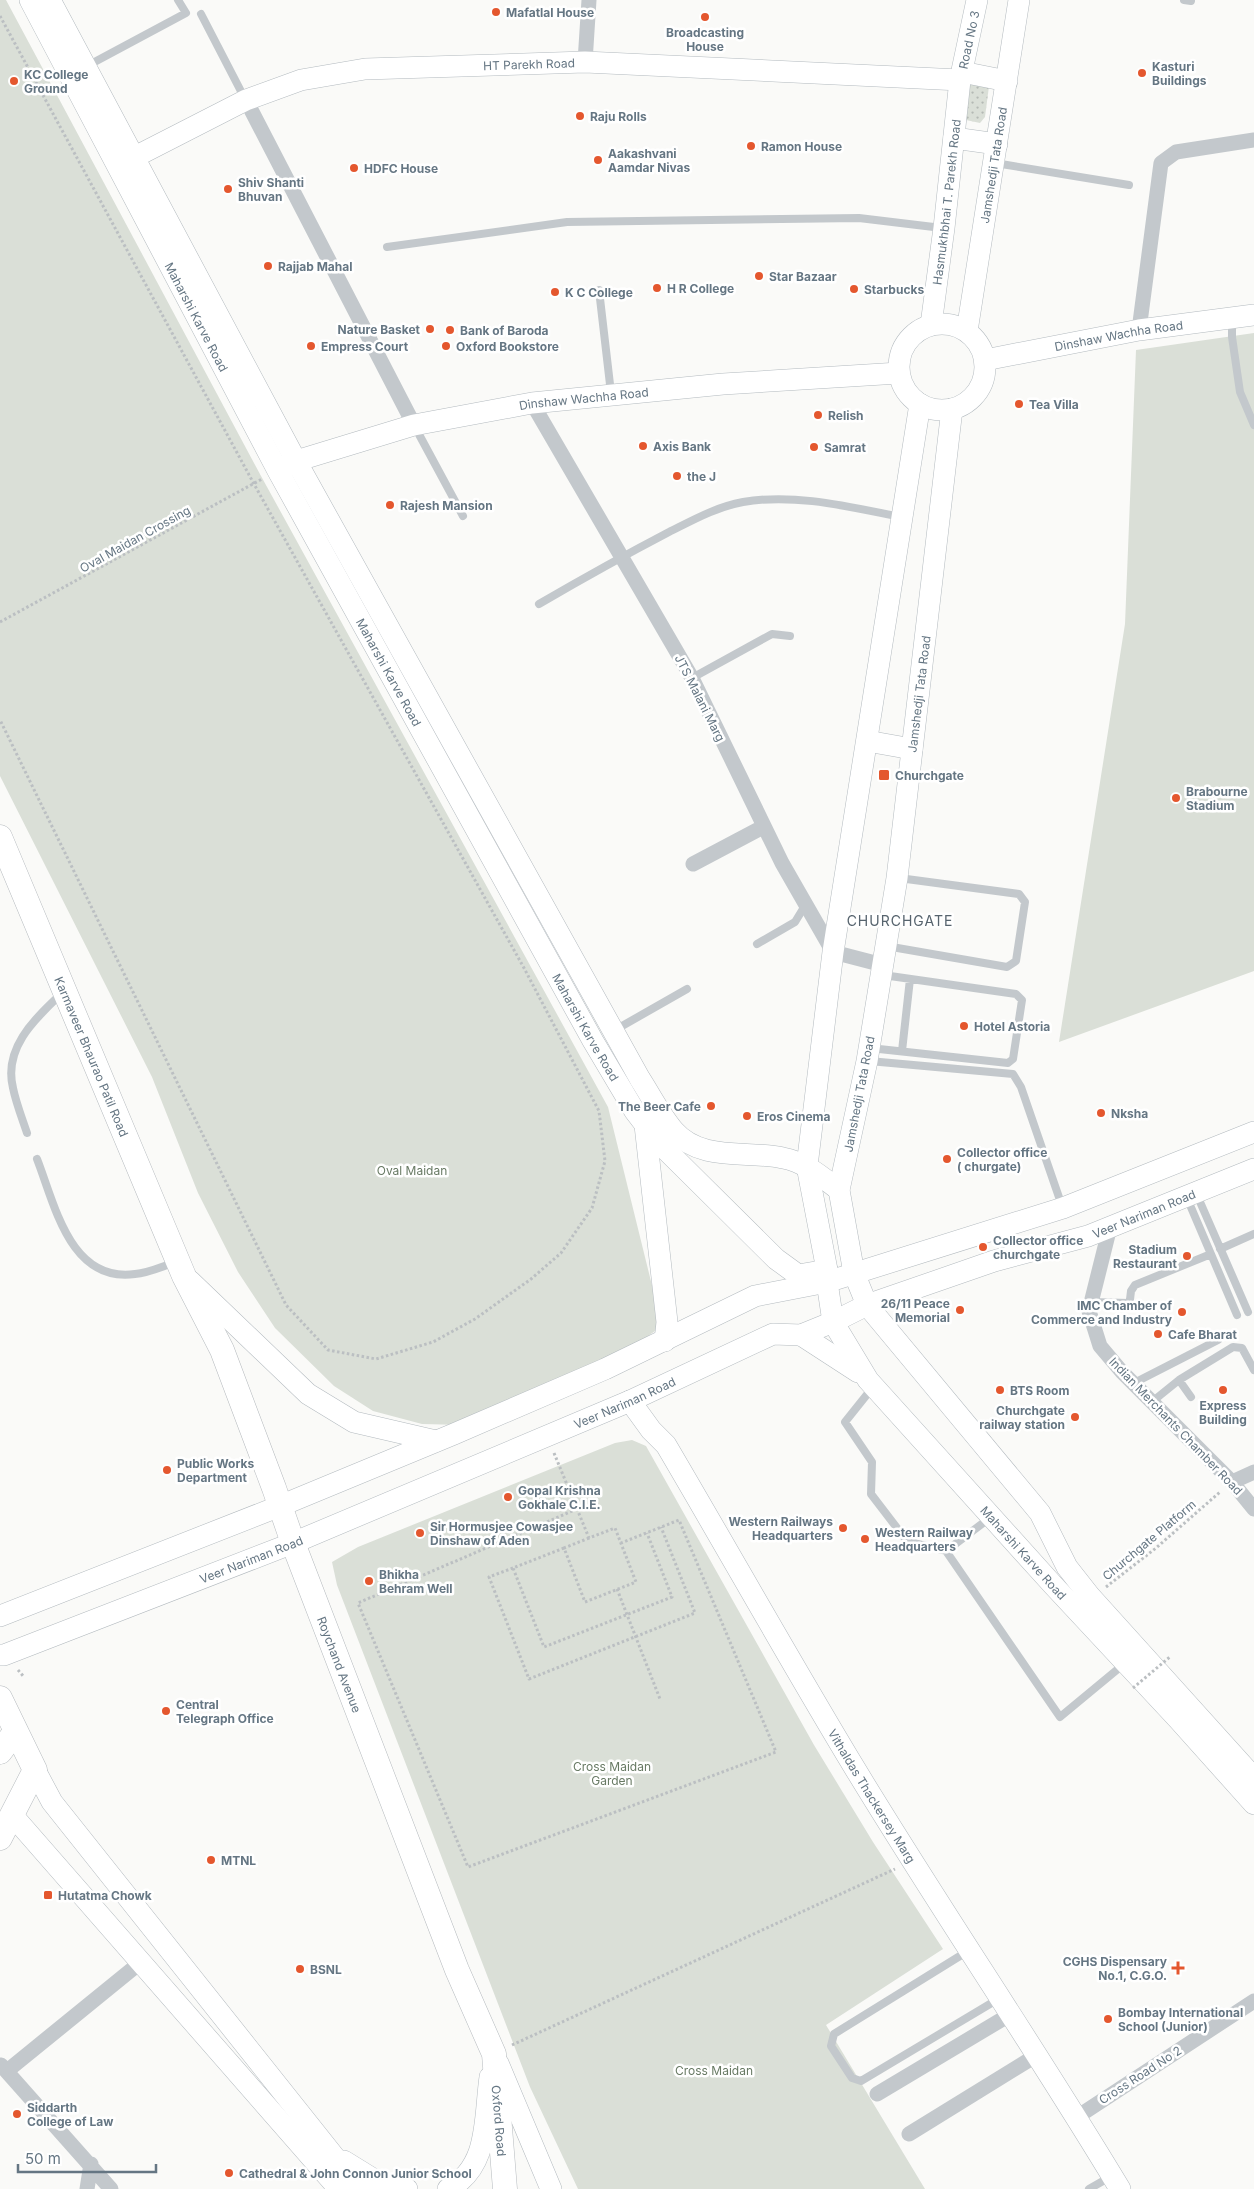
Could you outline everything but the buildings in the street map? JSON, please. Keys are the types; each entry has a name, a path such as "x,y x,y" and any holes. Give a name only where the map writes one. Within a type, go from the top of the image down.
{"main road":[{"name":"Maharshi Karve Road","path":"30,0 126,162 593,1041 645,1125 660,1144 776,1259 798,1275 827,1276 833,1322 871,1383 991,1517 1126,1662 1151,1673 1254,1778"},
{"name":"Maharshi Karve Road","path":"50,0 85,67 126,162"},
{"name":"Road No 3","path":"961,76 977,0"},
{"name":"Jamshedji Tata Road","path":"966,332 996,154 1019,0"},
{"name":"HT Parekh Road","path":"126,162 246,100 301,80 365,69 585,62 961,76 1007,80"},
{"name":"Hasmukhbhai T. Parekh Road","path":"931,325 961,76"},
{"path":"954,138 996,154"},
{"name":"Dinshaw Wachha Road","path":"985,360 1139,330 1254,315"},
{"path":"931,325 958,326 978,344 985,360 982,383 975,395 965,404 952,409 938,411 920,404 904,390 899,373 898,364 901,351 908,339 918,330 931,325"},
{"name":"Dinshaw Wachha Road","path":"287,466 414,425 532,404 723,384 899,373"},
{"path":"827,1276 807,1166 833,952 920,404"},
{"name":"Jamshedji Tata Road","path":"854,1273 839,1190 868,1054 897,878 952,409"},
{"name":"Maharshi Karve Road","path":"287,466 640,1079 674,1131 689,1142 707,1150 783,1158 807,1166"},
{"path":"867,741 912,749"},
{"name":"Karmaveer Bhaurao Patil Road","path":"0,837 181,1268"},
{"path":"645,1125 668,1322 665,1340"},
{"path":"0,1616 280,1506 436,1441 665,1340 755,1296 827,1276 854,1273 1063,1208 1254,1132"},
{"path":"807,1166 839,1190"},
{"name":"Veer Nariman Road","path":"0,1655 292,1543 630,1401 773,1334 801,1334 833,1322 867,1305 994,1261 1088,1236 1254,1169"},
{"path":"181,1268 308,1394 354,1422 436,1441"},
{"name":"Roychand Avenue","path":"181,1268 222,1350 292,1543 457,1970 494,2054"},
{"name":"Maharshi Karve Road","path":"854,1273 867,1305 1040,1513 1067,1568 1254,1804"},
{"path":"801,1334 838,1357 871,1383"},
{"name":"Vithaldas Thackersey Marg","path":"630,1401 651,1430 666,1445 853,1766 1077,2117 1116,2182"},
{"path":"0,1698 15,1732 52,1802 360,2189"},
{"path":"0,1752 15,1732"},
{"path":"0,1838 6,1808 36,1773"},
{"path":"6,1808 338,2189"},
{"path":"448,2189 459,2183 476,2163 483,2139 494,2054"},
{"path":"494,2054 551,2189"},
{"name":"Oxford Road","path":"494,2054 505,2189"},
{"path":"331,2153 378,2182 407,2189"}],"street":[{"path":"585,62 589,0"},
{"path":"246,100 414,425"},
{"path":"1139,330 1161,163 1176,152 1254,140"},
{"name":"JTS Malani Marg","path":"532,404 692,678 763,827 833,952"},
{"path":"693,864 763,827"},
{"path":"833,952 883,962"},
{"name":"Indian Merchants Chamber Road","path":"1110,1227 1089,1311 1100,1346 1232,1482 1254,1509"},
{"path":"1232,1482 1254,1472"},
{"path":"111,2189 91,2164 3,2067 141,1962"},
{"name":"Cross Road No 2","path":"1077,2117 1254,2001"},
{"path":"877,2094 1006,2006"},
{"path":"909,2134 1037,2055"},
{"path":"87,2189 91,2164"}],"lane":[{"path":"85,67 186,13 178,0"},
{"path":"201,14 246,100"},
{"path":"996,154 1129,185"},
{"path":"387,247 567,222 859,218 944,228"},
{"path":"598,290 611,396"},
{"path":"1232,318 1232,336 1240,392 1254,425"},
{"path":"414,425 463,516"},
{"path":"539,604 621,557 716,509 742,502 770,499 807,501 901,517"},
{"path":"692,678 772,634 790,636"},
{"path":"883,962 1007,967 1016,961 1025,902 1019,894 897,878"},
{"path":"757,944 795,922 806,904"},
{"path":"868,1054 902,1051 1008,1063 1013,1059 1022,1000 1016,994 910,979 883,962"},
{"path":"902,1051 910,979"},
{"path":"614,1031 688,989"},
{"path":"27,1133 12,1087 11,1068 17,1045 36,1018 65,990"},
{"path":"868,1054 1013,1074 1021,1087 1063,1208"},
{"path":"37,1159 64,1231 74,1248 85,1260 96,1268 118,1274 136,1274 181,1268"},
{"path":"1191,1194 1220,1249 1248,1312"},
{"path":"1191,1194 1211,1254 1237,1315"},
{"path":"1220,1249 1254,1234"},
{"path":"1091,1302 1129,1306 1131,1291 1135,1285 1211,1254"},
{"path":"1134,1383 1218,1340"},
{"path":"1153,1401 1179,1380 1233,1347 1242,1348 1254,1370"},
{"path":"1179,1380 1191,1397"},
{"path":"871,1383 845,1422 872,1462 871,1494 907,1541 946,1551 1060,1717 1126,1662"},
{"path":"946,1551 991,1517"},
{"path":"970,1950 834,2034 831,2046 852,2078 862,2081 1006,2006"},
{"path":"1089,2189 1116,2182"}],"path":[{"path":"0,16 254,484 524,968 599,1111 605,1161 592,1208 561,1252 515,1290 475,1319 433,1342 376,1359 328,1350 286,1305 0,720"},
{"name":"Oval Maidan Crossing","path":"0,622 287,466"},
{"path":"547,1436 588,1538"},
{"name":"Churchgate Platform","path":"1092,1598 1156,1548 1232,1482"},
{"path":"577,1508 358,1603 468,1867 776,1752 679,1520 621,1543"},
{"path":"564,1548 585,1602 636,1582 616,1528 588,1538 489,1578 529,1679 695,1613 661,1527"},
{"path":"513,1568 544,1647 672,1597 647,1533"},
{"path":"617,1589 660,1699"},
{"path":"494,2054 913,1861"}],"green space":[{"name":"Oval Maidan","path":"0,0 6,0 261,476 608,1107 662,1326 609,1364 463,1425 422,1424 373,1411 334,1386 275,1328 238,1272 198,1193 152,1077 0,776"},
{"path":"969,84 989,86 985,117 980,123 966,120 963,115"},
{"name":"Brabourne Stadium","path":"1254,333 1254,971 1059,1042 1125,624 1136,350"},
{"name":"Cross Maidan Garden","path":"632,1440 646,1446 814,1745 873,1842 943,1949 826,2025 925,2189 578,2189 530,2087 337,1585 332,1562 358,1547 615,1443"}],"place":[{"name":"Mafatlal House","path":"496,12"},
{"name":"Broadcasting House","path":"705,17"},
{"name":"Kasturi Buildings","path":"1142,73"},
{"name":"KC College Ground","path":"14,81"},
{"name":"Raju Rolls","path":"580,116"},
{"name":"Ramon House","path":"751,146"},
{"name":"Aakashvani Aamdar Nivas","path":"598,160"},
{"name":"HDFC House","path":"354,168"},
{"name":"Shiv Shanti Bhuvan","path":"228,189"},
{"name":"Rajjab Mahal","path":"268,266"},
{"name":"Star Bazaar","path":"759,276"},
{"name":"H R College","path":"657,288"},
{"name":"Starbucks","path":"854,289"},
{"name":"K C College","path":"555,292"},
{"name":"Nature Basket","path":"430,329"},
{"name":"Bank of Baroda","path":"450,330"},
{"name":"Empress Court","path":"311,346"},
{"name":"Oxford Bookstore","path":"446,346"},
{"name":"Tea Villa","path":"1019,404"},
{"name":"Relish","path":"818,415"},
{"name":"Axis Bank","path":"643,446"},
{"name":"Samrat","path":"814,447"},
{"name":"the J","path":"677,476"},
{"name":"Rajesh Mansion","path":"390,505"},
{"name":"Churchgate","path":"884,775"},
{"name":"Brabourne Stadium","path":"1176,798"},
{"name":"Hotel Astoria","path":"964,1026"},
{"name":"The Beer Cafe","path":"711,1106"},
{"name":"Nksha","path":"1101,1113"},
{"name":"Eros Cinema","path":"747,1116"},
{"name":"Collector office ( churgate)","path":"947,1159"},
{"name":"Collector office churchgate","path":"983,1247"},
{"name":"Stadium Restaurant","path":"1187,1256"},
{"name":"26/11 Peace Memorial","path":"960,1310"},
{"name":"IMC Chamber of Commerce and Industry","path":"1182,1312"},
{"name":"Cafe Bharat","path":"1158,1334"},
{"name":"BTS Room","path":"1000,1390"},
{"name":"Express Building","path":"1223,1390"},
{"name":"Churchgate railway station","path":"1075,1417"},
{"name":"Public Works Department","path":"167,1470"},
{"name":"Gopal Krishna Gokhale C.I.E.","path":"508,1497"},
{"name":"Western Railways Headquarters","path":"843,1528"},
{"name":"Sir Hormusjee Cowasjee Dinshaw of Aden","path":"420,1533"},
{"name":"Western Railway Headquarters","path":"865,1539"},
{"name":"Bhikha Behram Well","path":"369,1581"},
{"name":"Central Telegraph Office","path":"166,1711"},
{"name":"MTNL","path":"211,1860"},
{"name":"Hutatma Chowk","path":"48,1895"},
{"name":"CGHS Dispensary No.1, C.G.O.","path":"1178,1968"},
{"name":"BSNL","path":"300,1969"},
{"name":"Bombay International School (Junior)","path":"1108,2019"},
{"name":"Siddarth College of Law","path":"17,2114"},
{"name":"Cathedral & John Connon Junior School","path":"229,2173"}],"district":[{"name":"CHURCHGATE","path":"900,920"}],"park label":[{"name":"Cross Maidan","path":"714,2070"}]}
